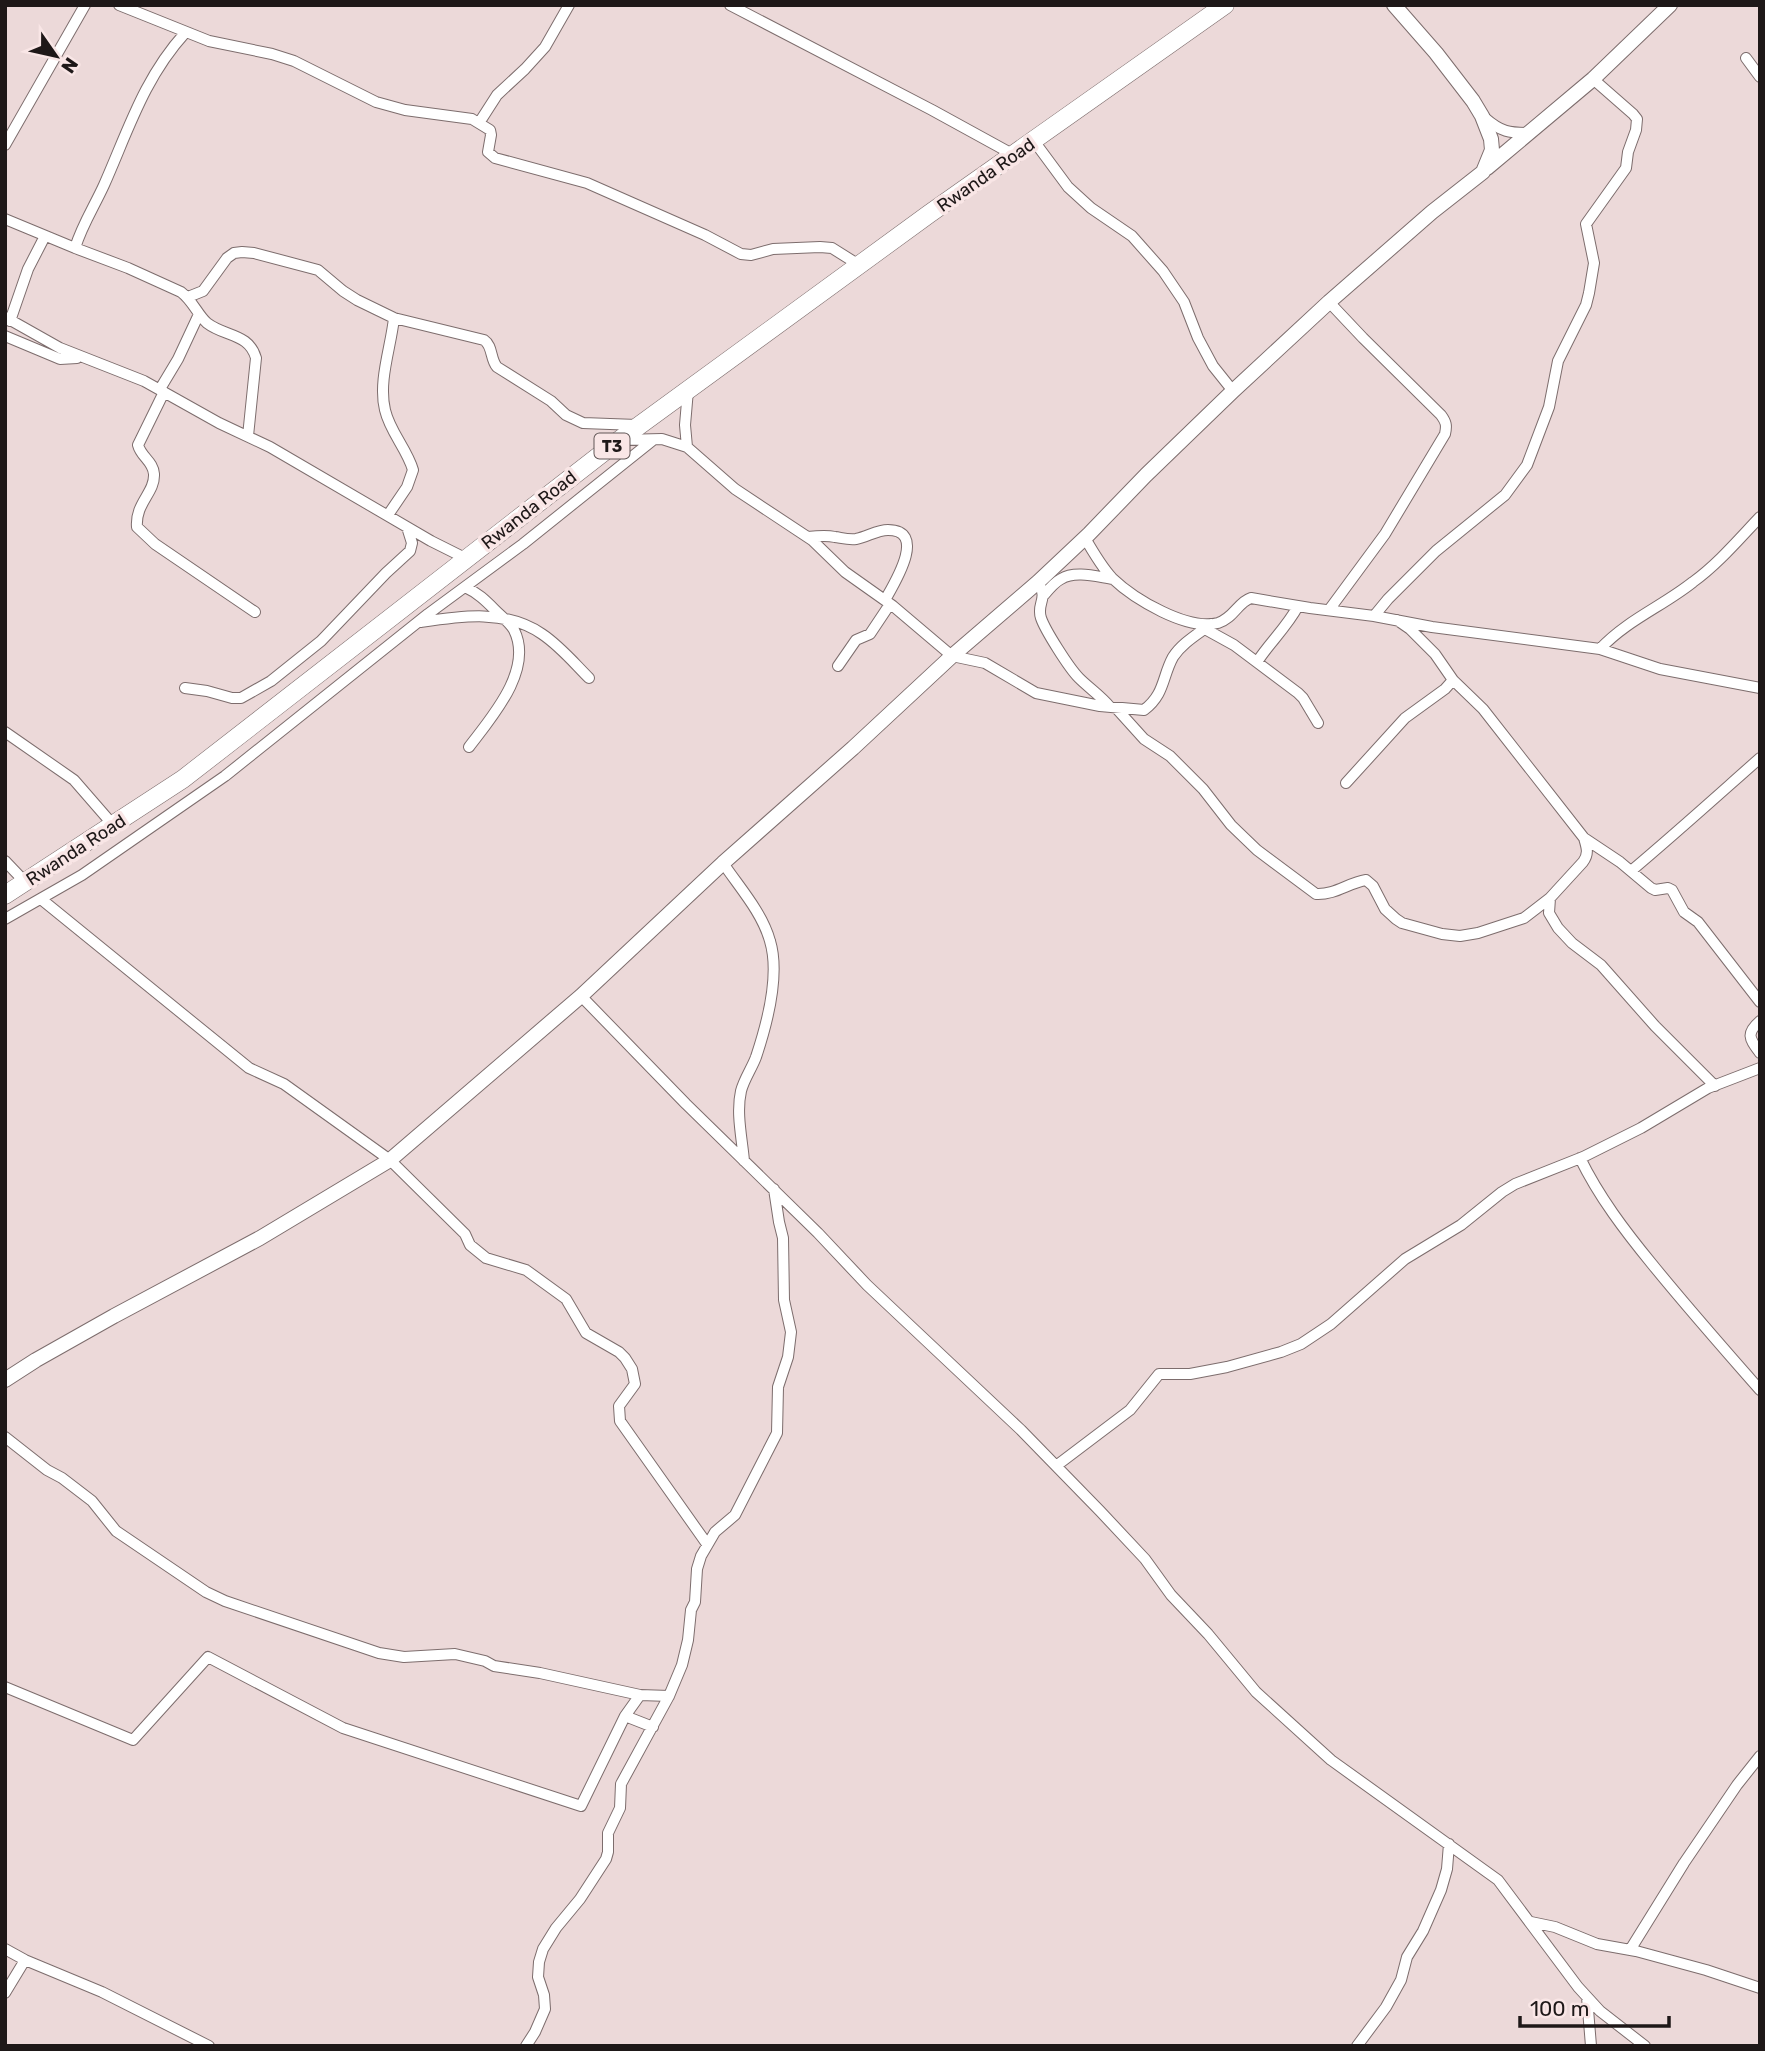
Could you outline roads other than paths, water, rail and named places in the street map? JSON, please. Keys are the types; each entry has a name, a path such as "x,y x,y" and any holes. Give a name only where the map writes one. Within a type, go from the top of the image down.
{"highway":[{"name":"Rwanda Road","path":"5,895 114,826 217,754 618,440 1225,5"}],"street":[{"path":"5,145 85,5"},
{"path":"119,5 185,33 226,46 294,61 376,102 405,110 472,119 490,130 488,152 495,158 587,183 705,235 741,254 751,255 773,248 832,248 859,265"},
{"path":"480,123 497,95 545,47 569,5"},
{"path":"730,5 1014,155"},
{"path":"1394,5 1436,53 1482,116 1491,139 1492,150 1483,172"},
{"path":"5,1380 114,1316 260,1238 390,1160 581,996 723,863 952,656 1041,588 1084,538 1146,475 1329,302 1432,212 1593,79 1670,5"},
{"path":"75,248 83,223 103,186 137,104 162,61 185,33"},
{"path":"1746,58 1760,77"},
{"path":"1374,616 1388,598 1436,551 1504,495 1521,476 1530,458 1552,396 1558,361 1586,305 1589,293 1594,263 1587,224 1590,216 1606,199 1626,169 1628,152 1636,130 1637,119 1633,114 1593,79"},
{"path":"1482,116 1497,129 1530,133"},
{"path":"1034,141 1068,187 1091,208 1132,236 1163,271 1184,302 1198,338 1213,366 1233,391"},
{"path":"5,219 181,292 188,297 208,324 247,341 256,358 248,436"},
{"path":"45,236 8,319 80,357 134,376 219,423 294,459 407,527 467,559"},
{"path":"188,297 203,291 226,258 234,253 270,257 318,270 357,300 394,318 484,340 489,344 492,362 497,368 551,401 573,419 591,425 640,425"},
{"path":"1329,302 1441,415 1447,427 1385,534 1329,610"},
{"path":"200,314 138,445 154,473 153,481 139,508 137,527 155,544 255,612"},
{"path":"388,515 407,487 413,470 385,411 383,396 394,318"},
{"path":"5,336 60,359 80,357"},
{"path":"687,447 685,425 688,390"},
{"path":"618,440 671,440 687,447 735,489 808,537 845,572 887,602 952,656 985,663 1036,693 1113,708 1144,710 1159,694 1174,656 1181,647 1208,626 1232,616 1244,601 1251,598 1456,631 1600,649 1660,668 1760,688"},
{"path":"5,919 82,875 225,776 653,440"},
{"path":"1600,649 1627,625 1696,581 1760,517"},
{"path":"185,688 241,698 271,681 328,634 410,551 412,543 407,527"},
{"path":"808,537 854,539 886,530 901,534 908,546 887,602 870,634 856,640 838,666"},
{"path":"1084,538 1113,579 1137,596 1184,621 1208,626 1303,698 1318,723"},
{"path":"1041,588 1074,575 1113,579"},
{"path":"465,587 478,593 514,629 518,647 517,669 508,693 469,747"},
{"path":"1041,588 1040,616 1076,675 1144,739 1170,757 1203,789 1231,825 1257,850 1316,894 1341,890 1366,880 1373,886 1380,903 1402,923 1442,934 1460,936 1478,933 1524,918 1550,898 1587,856 1584,838"},
{"path":"1257,662 1298,606"},
{"path":"418,623 481,616 520,622 540,632 589,678"},
{"path":"1397,620 1426,643 1453,680 1483,709 1584,838 1631,870 1653,889 1672,890 1684,912 1698,922 1760,1002"},
{"path":"1346,783 1405,718 1453,680"},
{"path":"5,732 74,780 114,826"},
{"path":"1631,870 1672,838 1760,758"},
{"path":"5,861 26,883"},
{"path":"723,863 761,919 770,939 774,960 766,1019 755,1059 742,1088 740,1102 744,1161"},
{"path":"1550,898 1549,912 1558,928 1572,943 1601,965 1655,1026 1715,1086"},
{"path":"41,899 248,1069 284,1084 390,1160 465,1234 470,1245 486,1258 526,1270 566,1299 586,1333 625,1358 635,1377 635,1384 620,1406 620,1421 707,1544"},
{"path":"581,996 867,1285 1056,1466 1144,1559 1171,1595 1208,1634 1256,1692 1331,1760 1498,1880 1587,1997 1600,2011 1645,2046"},
{"path":"1760,1021 1751,1029 1750,1034 1760,1053"},
{"path":"1056,1466 1129,1410 1159,1374 1190,1374 1227,1367 1301,1344 1331,1324 1405,1259 1461,1225 1515,1184 1580,1158 1715,1086 1760,1068"},
{"path":"1580,1158 1596,1189 1675,1295 1760,1390"},
{"path":"526,2046 545,2009 538,1977 543,1950 606,1859 608,1833 620,1808 620,1786 677,1678 695,1602 698,1562 715,1532 735,1515 777,1433 778,1387 788,1357 791,1332 784,1292 783,1238 774,1189"},
{"path":"5,1437 92,1501 116,1531 206,1592 225,1601 379,1654 404,1657 454,1654 485,1661 494,1666 640,1695 669,1696"},
{"path":"5,1687 134,1740 208,1657 343,1728 581,1806 625,1716 640,1695"},
{"path":"625,1716 653,1727"},
{"path":"1630,1950 1684,1863 1760,1756"},
{"path":"1357,2046 1365,2041 1391,1999 1401,1980 1409,1953 1427,1924 1444,1880 1449,1844"},
{"path":"1531,1922 1555,1927 1597,1944 1706,1970 1760,1988"},
{"path":"5,1949 102,1992 209,2046"},
{"path":"5,1993 26,1960"},
{"path":"1587,1997 1591,2046"}]}
